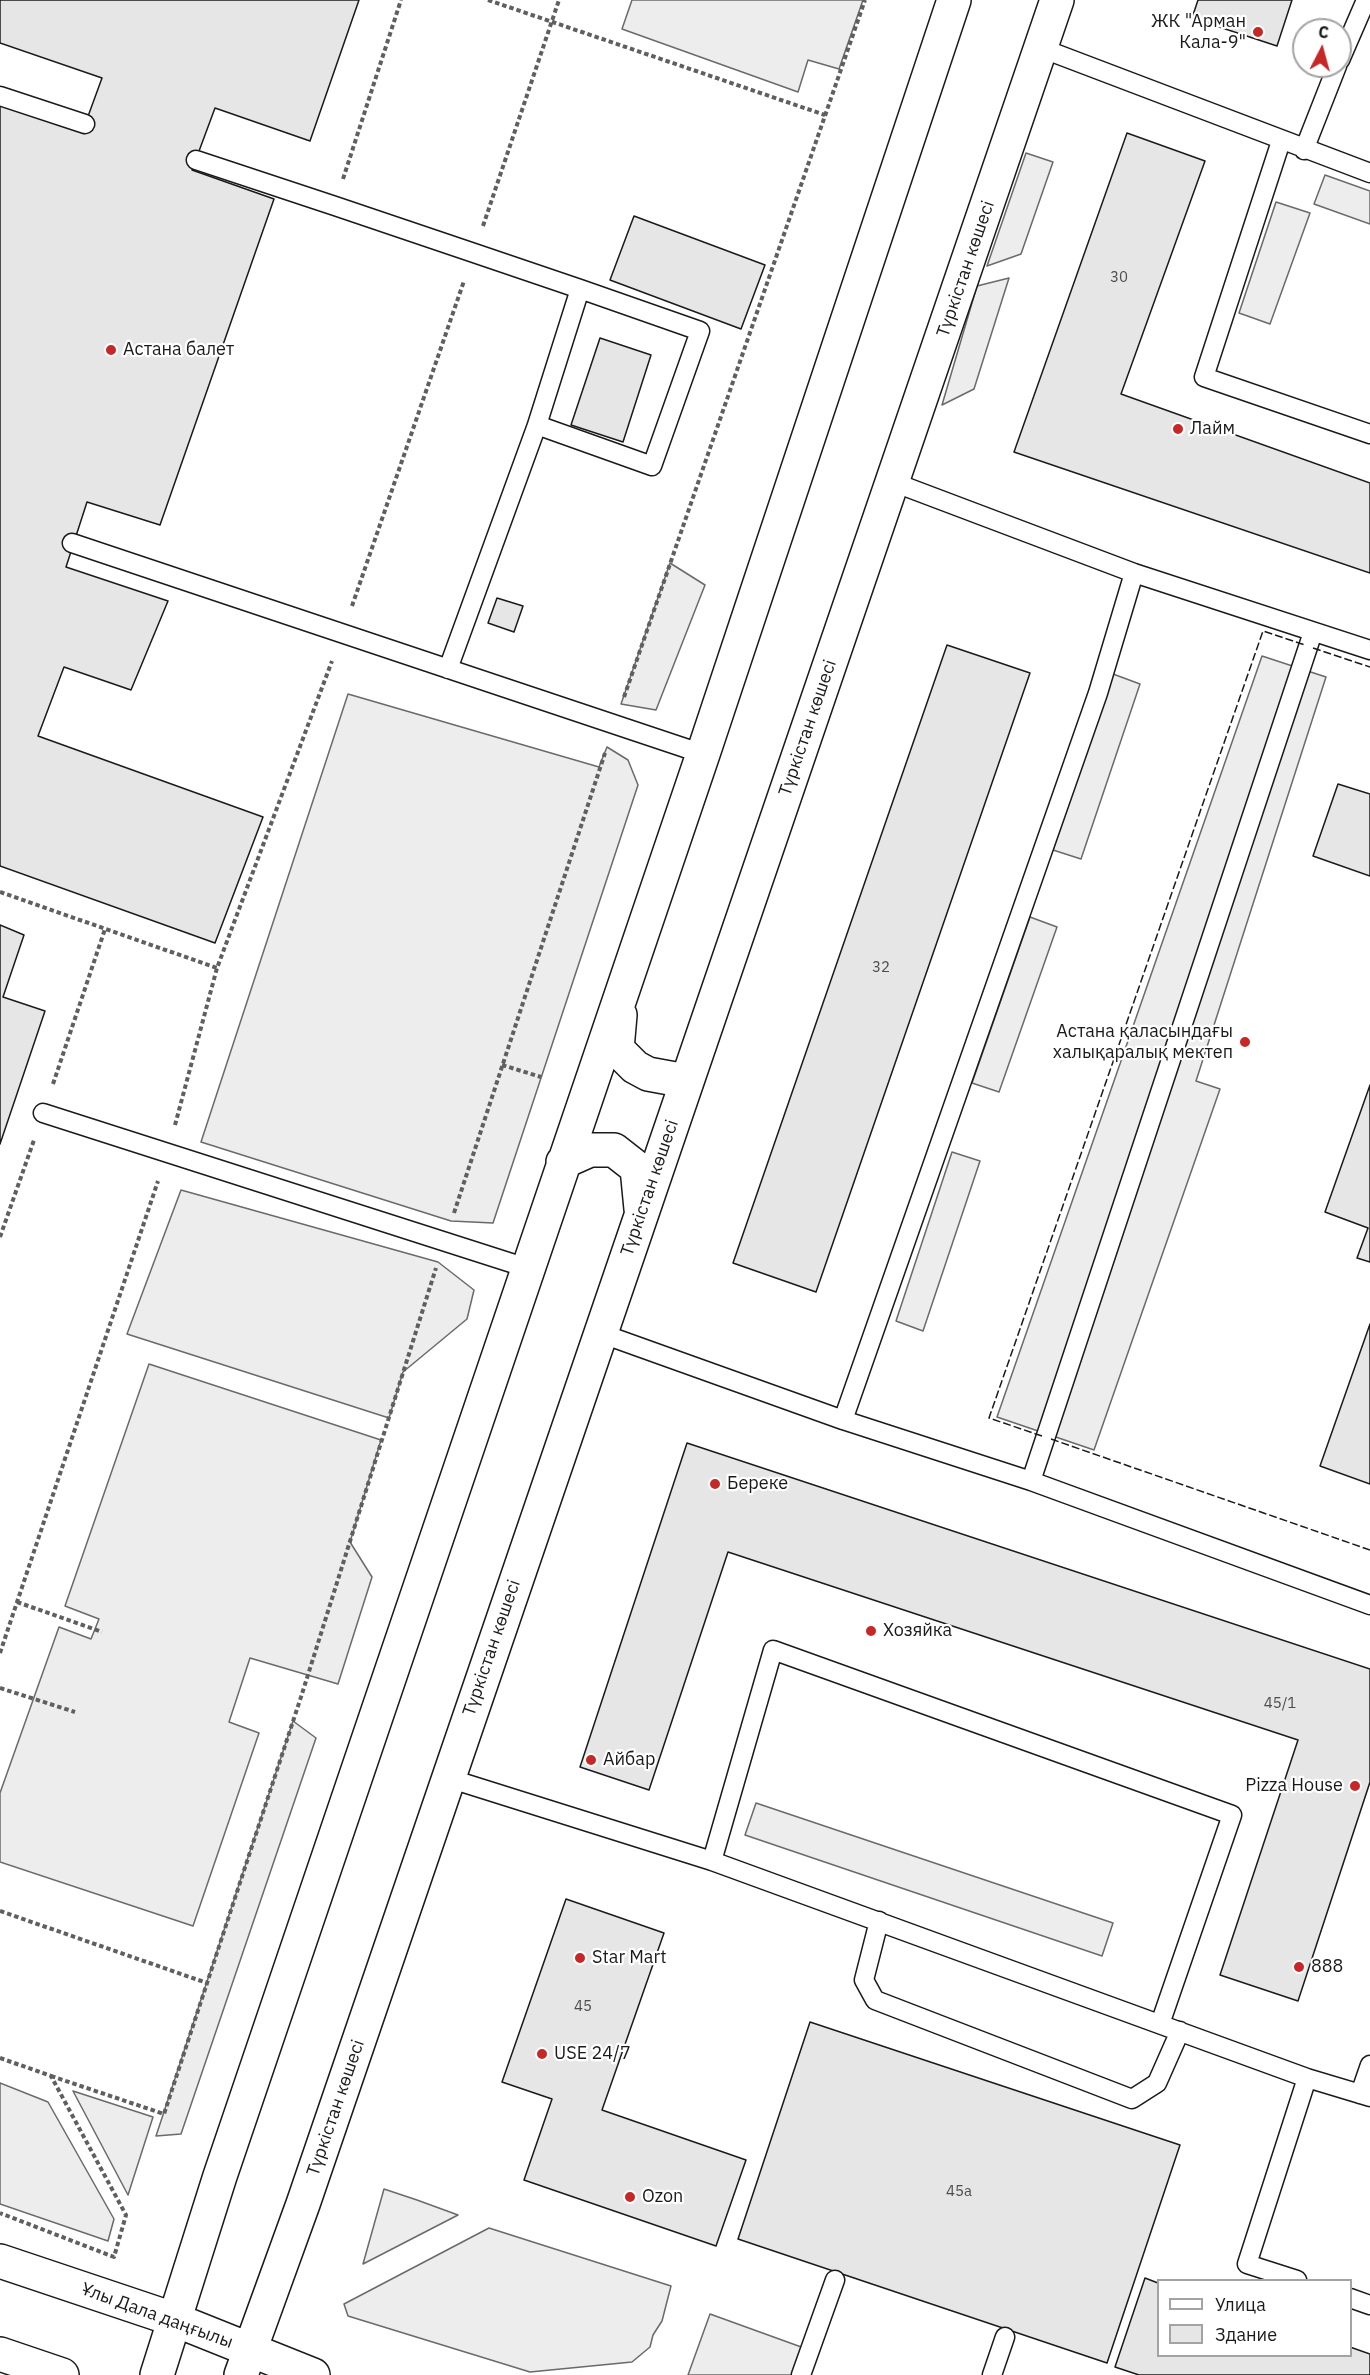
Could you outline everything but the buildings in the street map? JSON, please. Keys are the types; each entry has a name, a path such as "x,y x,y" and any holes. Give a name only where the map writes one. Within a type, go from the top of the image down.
{"main road":[{"path":"157,2375 173,2319 703,754 954,0"},
{"name":"Түркістан көшесі","path":"246,2363 303,2204 1057,0"},
{"path":"622,990 617,1048 634,1067 648,1074 686,1081"},
{"path":"563,1162 591,1150 614,1150 637,1168 641,1214"},
{"name":"Ұлы Дала даңғылы","path":"0,2261 173,2319 246,2363 313,2375"},
{"path":"0,2354 62,2375"}],"lane":[{"path":"1352,32 1366,0"},
{"path":"1041,48 1304,150 1370,173"},
{"path":"1304,150 1332,78"},
{"path":"0,96 86,124"},
{"path":"1281,141 1204,377 1370,434"},
{"path":"196,160 700,331 652,466 537,425"},
{"path":"448,669 537,425 580,289"},
{"path":"893,482 1134,573 1370,650"},
{"path":"72,543 703,754"},
{"path":"843,1420 1098,693 1134,573"},
{"path":"1031,1481 1313,632"},
{"path":"43,1113 527,1269"},
{"path":"600,1334 843,1420 1031,1481 1370,1605"},
{"path":"712,1861 773,1650 1232,1815 1160,2024"},
{"path":"448,1778 712,1861 1307,2078 1365,2096 1370,2065"},
{"path":"879,1921 864,1980 875,2000 1132,2099 1157,2084 1180,2031"},
{"path":"1294,2279 1247,2264 1307,2078"},
{"path":"801,2375 835,2280"},
{"path":"1352,2299 1370,2305"},
{"path":"992,2375 1005,2337"}],"path":[{"path":"335,206 401,0"},
{"path":"488,0 825,115"},
{"path":"0,1653 167,1153 217,968 342,635 559,0"},
{"path":"0,2058 164,2114 301,1697 444,1242 614,725 865,0"},
{"path":"0,891 217,968"},
{"path":"502,1065 541,1077"},
{"path":"17,1602 102,1632"},
{"path":"0,1688 75,1712"},
{"path":"0,1911 207,1983"},
{"path":"0,2213 114,2257 126,2215 51,2076"}],"shaded area":[{"path":"632,0 863,0 839,69 808,60 798,92 622,29"},
{"path":"1026,153 1053,162 1021,254 987,266"},
{"path":"1325,175 1370,191 1370,224 1314,204"},
{"path":"1276,202 1310,213 1270,324 1239,313"},
{"path":"1009,278 974,389 942,405 977,286"},
{"path":"670,563 705,585 656,710 621,704"},
{"path":"1262,656 1326,677 1196,1081 1220,1089 1094,1450 997,1417"},
{"path":"1113,674 1140,684 1081,859 1053,850"},
{"path":"348,694 599,767 607,747 628,760 638,785 493,1223 451,1221 201,1142"},
{"path":"1030,917 1057,927 999,1092 972,1083"},
{"path":"952,1152 980,1161 923,1331 896,1321"},
{"path":"181,1190 438,1262 474,1290 467,1319 403,1372 389,1418 127,1334"},
{"path":"149,1364 381,1440 350,1542 372,1577 338,1684 250,1658 229,1722 259,1733 193,1926 0,1862 0,1793 59,1627 91,1639 99,1619 65,1606"},
{"path":"293,1721 316,1738 181,2134 156,2136"},
{"path":"756,1803 1113,1923 1102,1956 745,1835"},
{"path":"0,2083 48,2102 114,2219 108,2241 0,2204"},
{"path":"73,2091 153,2117 128,2195"},
{"path":"384,2189 417,2200 458,2215 363,2264"},
{"path":"489,2228 671,2286 662,2321 653,2335 650,2347 632,2362 530,2372 348,2316 344,2304"},
{"path":"710,2314 804,2348 794,2375 688,2375"}],"fence":[{"path":"1042,1436 989,1418 1263,631 1305,645"},
{"path":"1313,648 1370,667"},
{"path":"1051,1439 1370,1550"}],"place":[{"name":"ЖК \"Арман Кала-9\"","path":"1258,32"},
{"name":"Астана балет","path":"111,350"},
{"name":"Лайм","path":"1178,429"},
{"name":"Астана қаласындағы халықаралық мектеп","path":"1245,1042"},
{"name":"Береке","path":"715,1484"},
{"name":"Хозяйка","path":"871,1631"},
{"name":"Айбар","path":"591,1760"},
{"name":"Pizza House","path":"1355,1786"},
{"name":"Star Mart","path":"580,1958"},
{"name":"888","path":"1299,1967"},
{"name":"USE 24/7","path":"542,2054"},
{"name":"Ozon","path":"630,2197"}]}
